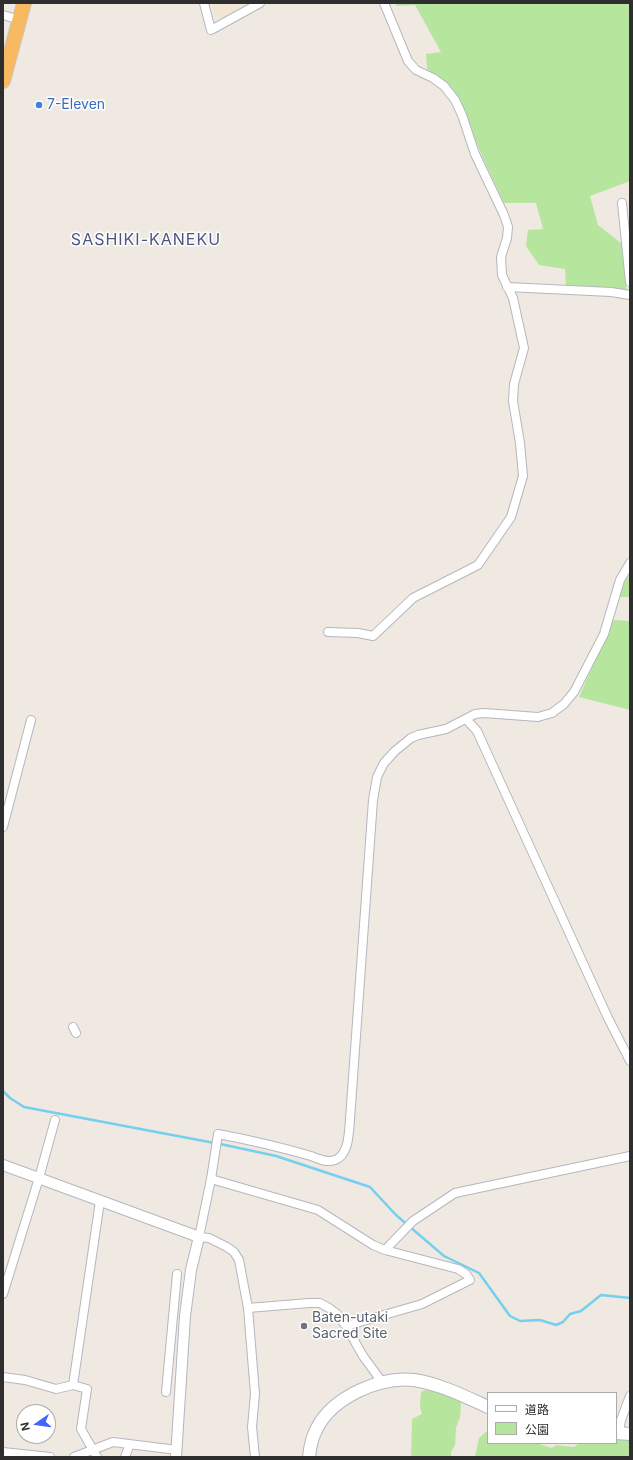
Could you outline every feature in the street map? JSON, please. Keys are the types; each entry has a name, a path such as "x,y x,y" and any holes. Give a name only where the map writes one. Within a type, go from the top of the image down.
{"highway":[{"path":"3,81 24,3"}],"main road":[{"path":"309,1457 314,1433 323,1419 335,1406 352,1395 382,1382 401,1379 425,1382 487,1407"}],"street":[{"path":"204,3 211,30 260,3"},
{"path":"328,632 358,633 373,636 413,598 478,565 511,517 523,476 520,443 513,401 514,384 524,348 513,298 502,275 500,257 507,238 508,227 475,154 459,107 450,92 444,86 433,78 416,70 408,61 384,3"},
{"path":"3,16 20,20"},
{"path":"622,203 630,282"},
{"path":"507,287 611,292 630,295"},
{"path":"74,1457 95,1453 112,1442 176,1453 185,1316 191,1270 211,1179 218,1134 286,1148 325,1161 335,1160 345,1149 348,1138 352,1099 374,788 380,769 405,742 418,735 446,728 475,714 484,713 538,717 552,713 564,704 574,692 604,634 620,580 630,563"},
{"path":"466,719 477,731 608,1018 630,1061"},
{"path":"3,827 31,720"},
{"path":"3,1294 39,1178 55,1120"},
{"path":"385,1250 412,1222 456,1193 630,1156"},
{"path":"3,1165 199,1237 209,1238 234,1252 239,1260 248,1308 255,1394 252,1427 255,1457"},
{"path":"211,1179 318,1210 373,1245 385,1250 458,1269 466,1274 470,1280 422,1304 346,1326"},
{"path":"73,1385 100,1201"},
{"path":"166,1392 178,1274"},
{"path":"248,1308 301,1303 320,1303 337,1314 346,1326 362,1356 382,1382"},
{"path":"168,1363 182,1356"},
{"path":"3,1377 25,1380 56,1389 73,1385 87,1389 82,1429 95,1453"},
{"path":"622,1433 621,1420 630,1396"},
{"path":"125,1457 130,1444"},
{"path":"3,1452 50,1457"}],"shaded area":[{"path":"212,3 252,3 222,19 215,15"}],"green space":[{"path":"395,3 630,3 630,181 590,196 598,225 622,244 627,291 566,285 565,269 539,265 526,246 528,230 543,229 536,203 504,203 454,90 427,69 426,54 441,52 415,5 397,6"},
{"path":"630,575 630,597 619,597 624,581"},
{"path":"613,620 630,621 630,710 579,697"},
{"path":"425,1390 437,1392 461,1402 460,1417 456,1428 455,1445 451,1452 451,1457 411,1457 412,1419 422,1414 420,1407 421,1392"},
{"path":"487,1431 487,1444 539,1444 552,1448 556,1445 574,1447 578,1444 617,1444 617,1439 630,1440 630,1457 475,1457 479,1438"}],"waterway":[{"path":"3,1091 10,1098 24,1107 276,1156 370,1187 396,1215 444,1256 479,1273 510,1316 520,1321 540,1320 556,1325 563,1322 570,1314 581,1311 601,1295 630,1298"}],"place":[{"name":"7-Eleven","path":"39,105"},
{"name":"Baten-utaki Sacred Site","path":"304,1326"}],"district":[{"name":"SASHIKI-KANEKU","path":"146,240"}]}
